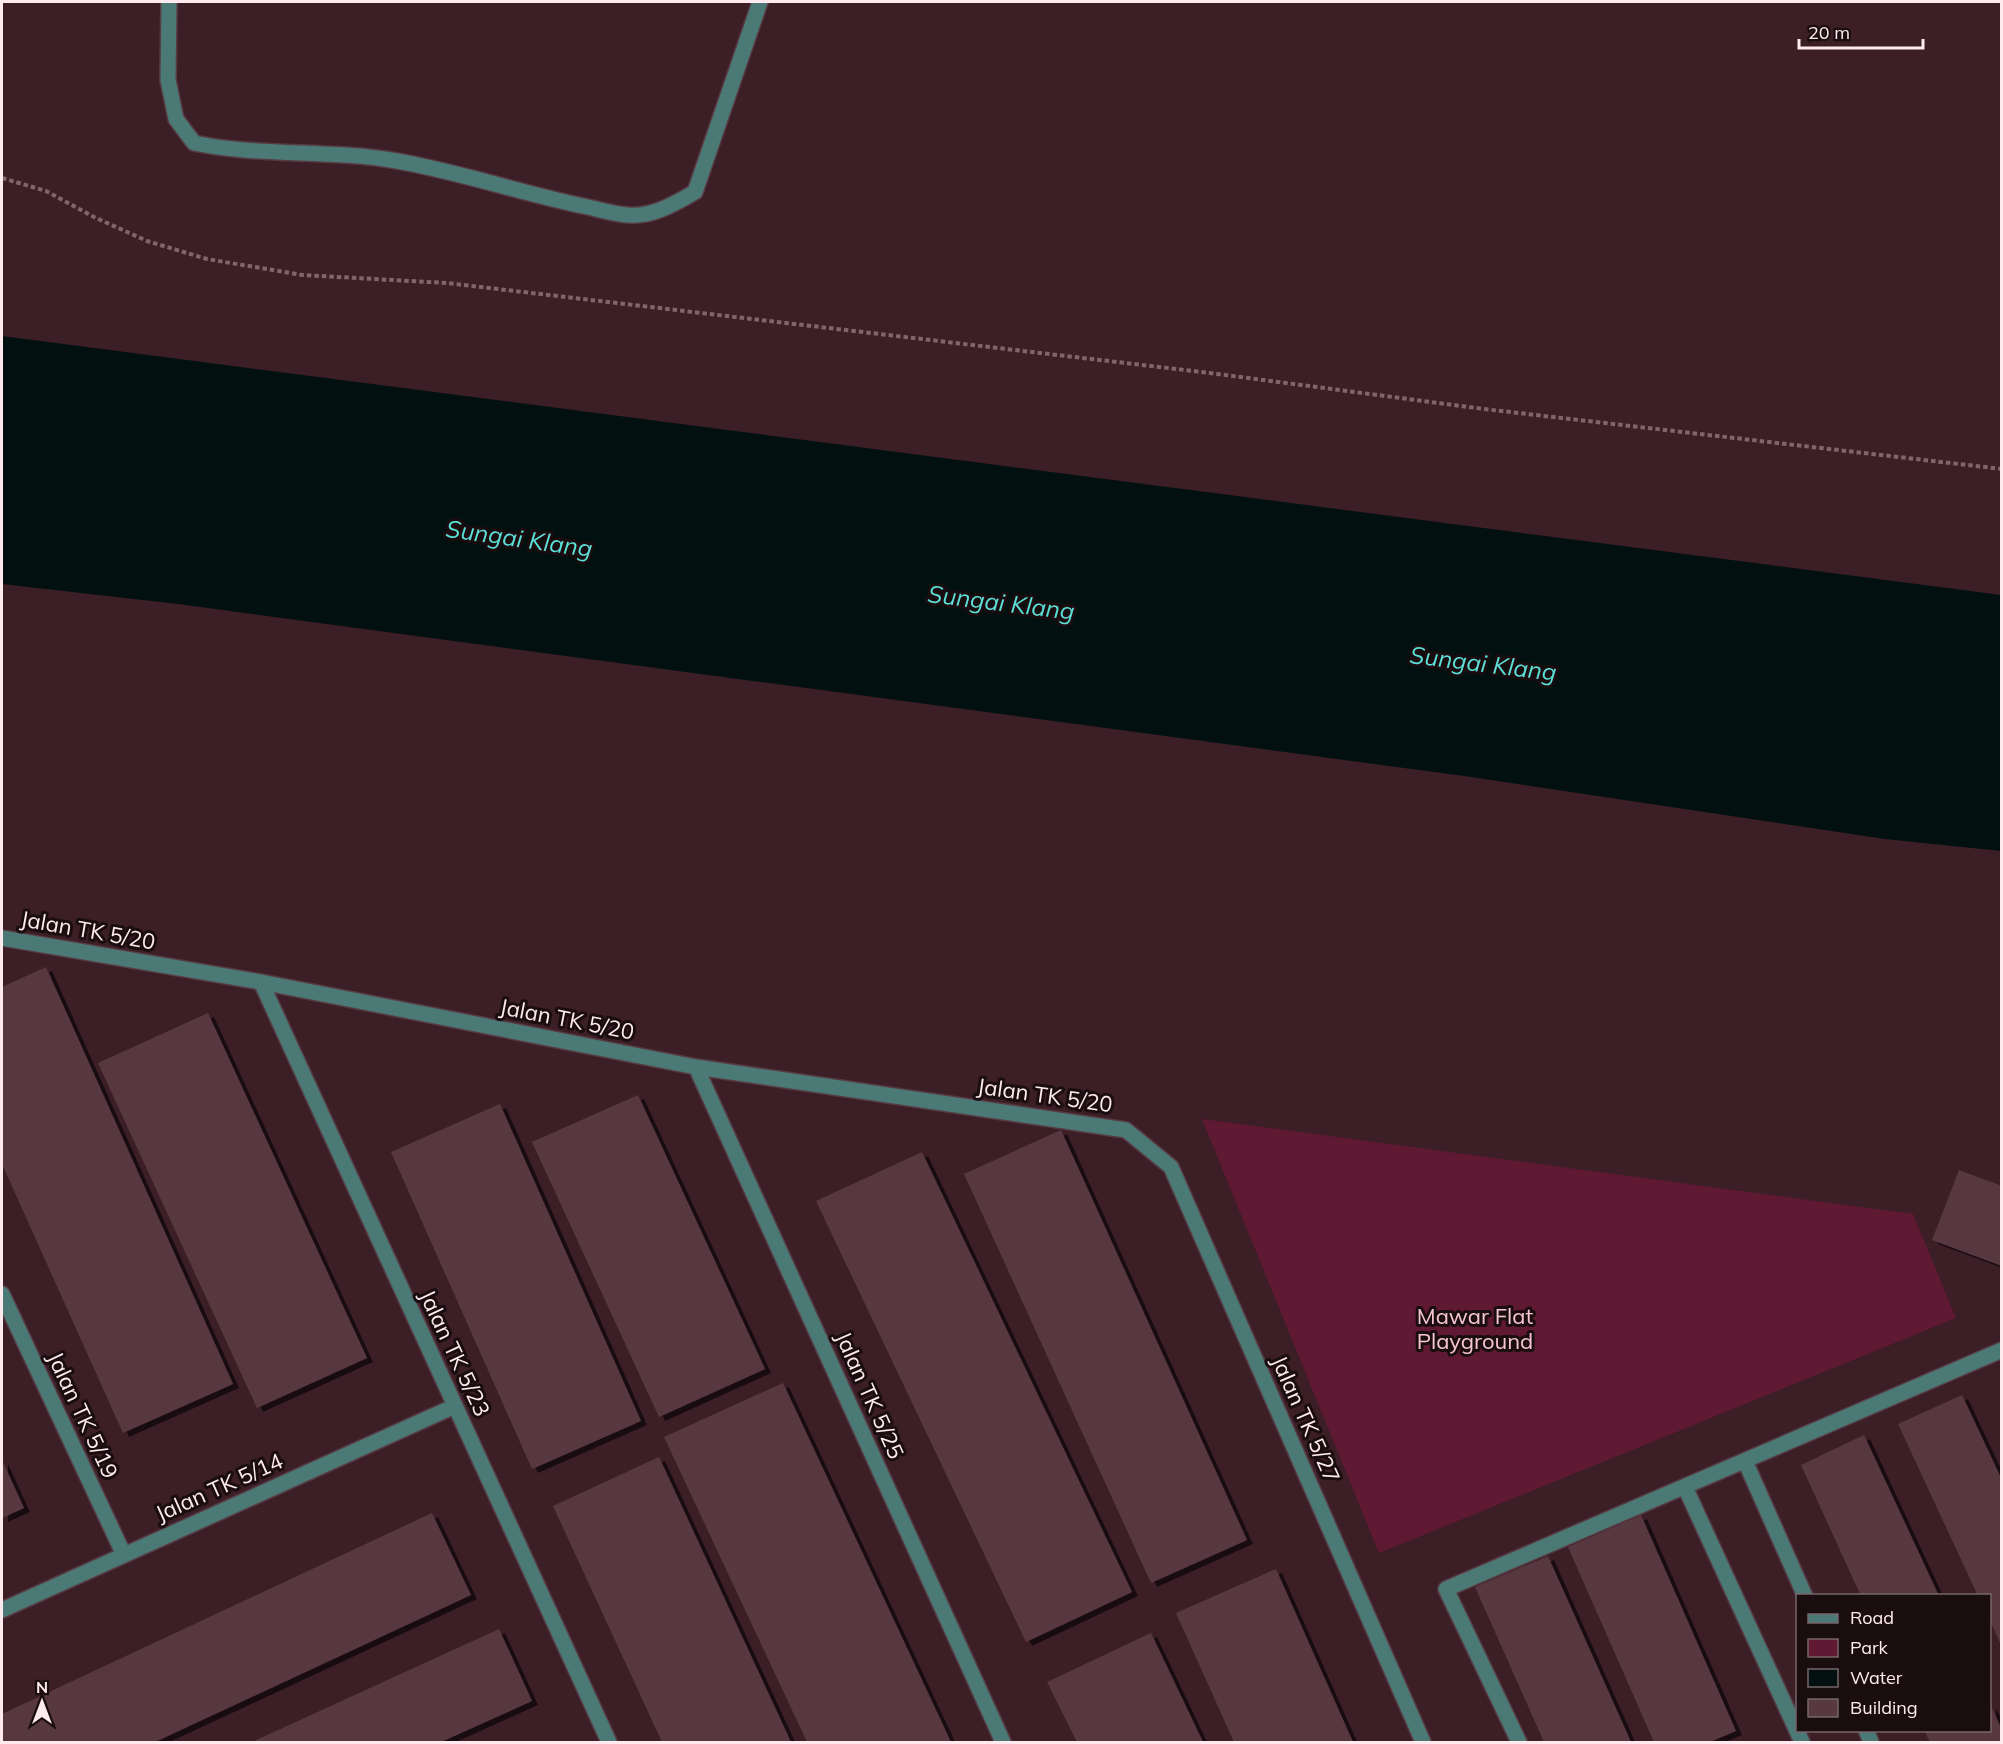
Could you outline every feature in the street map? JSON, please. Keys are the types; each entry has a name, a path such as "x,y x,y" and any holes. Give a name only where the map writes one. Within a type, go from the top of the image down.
{"street":[{"path":"169,2 168,80 176,119 194,143 224,149 356,155 396,161 439,169 551,199 629,215 662,211 695,192 760,2"},
{"name":"Jalan TK 5/20","path":"2,938 261,982 696,1067 1126,1130"},
{"name":"Jalan TK 5/23","path":"261,982 609,1743"},
{"name":"Jalan TK 5/25","path":"696,1067 1003,1743"},
{"name":"Jalan TK 5/27","path":"1126,1130 1171,1167 1423,1743"},
{"name":"Jalan TK 5/19","path":"2,1294 124,1555"},
{"path":"1519,1743 1446,1589 2001,1350"},
{"name":"Jalan TK 5/14","path":"2,1610 455,1406"},
{"path":"1745,1461 1804,1594"},
{"path":"1685,1488 1796,1730"}],"path":[{"path":"2,178 46,191 94,217 147,241 207,259 302,275 471,286 2001,469"}],"green space":[{"name":"Mawar Flat Playground","path":"1202,1119 1913,1214 1956,1318 1379,1553"}],"water":[{"name":"Sungai Klang","path":"2,336 2001,595 2001,851 1885,839 1464,776 178,604 2,584"}],"building":[{"path":"46,967 233,1384 123,1433 2,1164 2,987"},
{"path":"208,1013 367,1358 257,1408 98,1063"},
{"path":"638,1095 765,1369 659,1417 532,1142"},
{"path":"500,1104 641,1421 532,1469 391,1152"},
{"path":"1061,1130 1247,1540 1151,1583 964,1174"},
{"path":"922,1152 1132,1592 1026,1642 816,1201"},
{"path":"1959,1170 2002,1186 2002,1266 1932,1240"},
{"path":"783,1383 951,1742 807,1742 664,1437"},
{"path":"1962,1395 2002,1480 2002,1647 1991,1623 1991,1594 1977,1594 1898,1424"},
{"path":"1864,1435 1938,1594 1860,1594 1801,1465"},
{"path":"659,1457 791,1742 662,1742 553,1506"},
{"path":"2,1460 24,1508 2,1518"},
{"path":"432,1513 471,1595 155,1742 2,1742 2,1714"},
{"path":"1641,1515 1736,1731 1710,1742 1654,1742 1568,1547"},
{"path":"1548,1556 1631,1742 1544,1742 1475,1587"},
{"path":"1276,1569 1353,1742 1234,1742 1176,1613"},
{"path":"499,1629 532,1701 441,1742 252,1742"},
{"path":"1151,1633 1203,1742 1077,1742 1047,1682"},
{"path":"1991,1706 2002,1730 2002,1742 1930,1742 1925,1732 1991,1732"}]}
